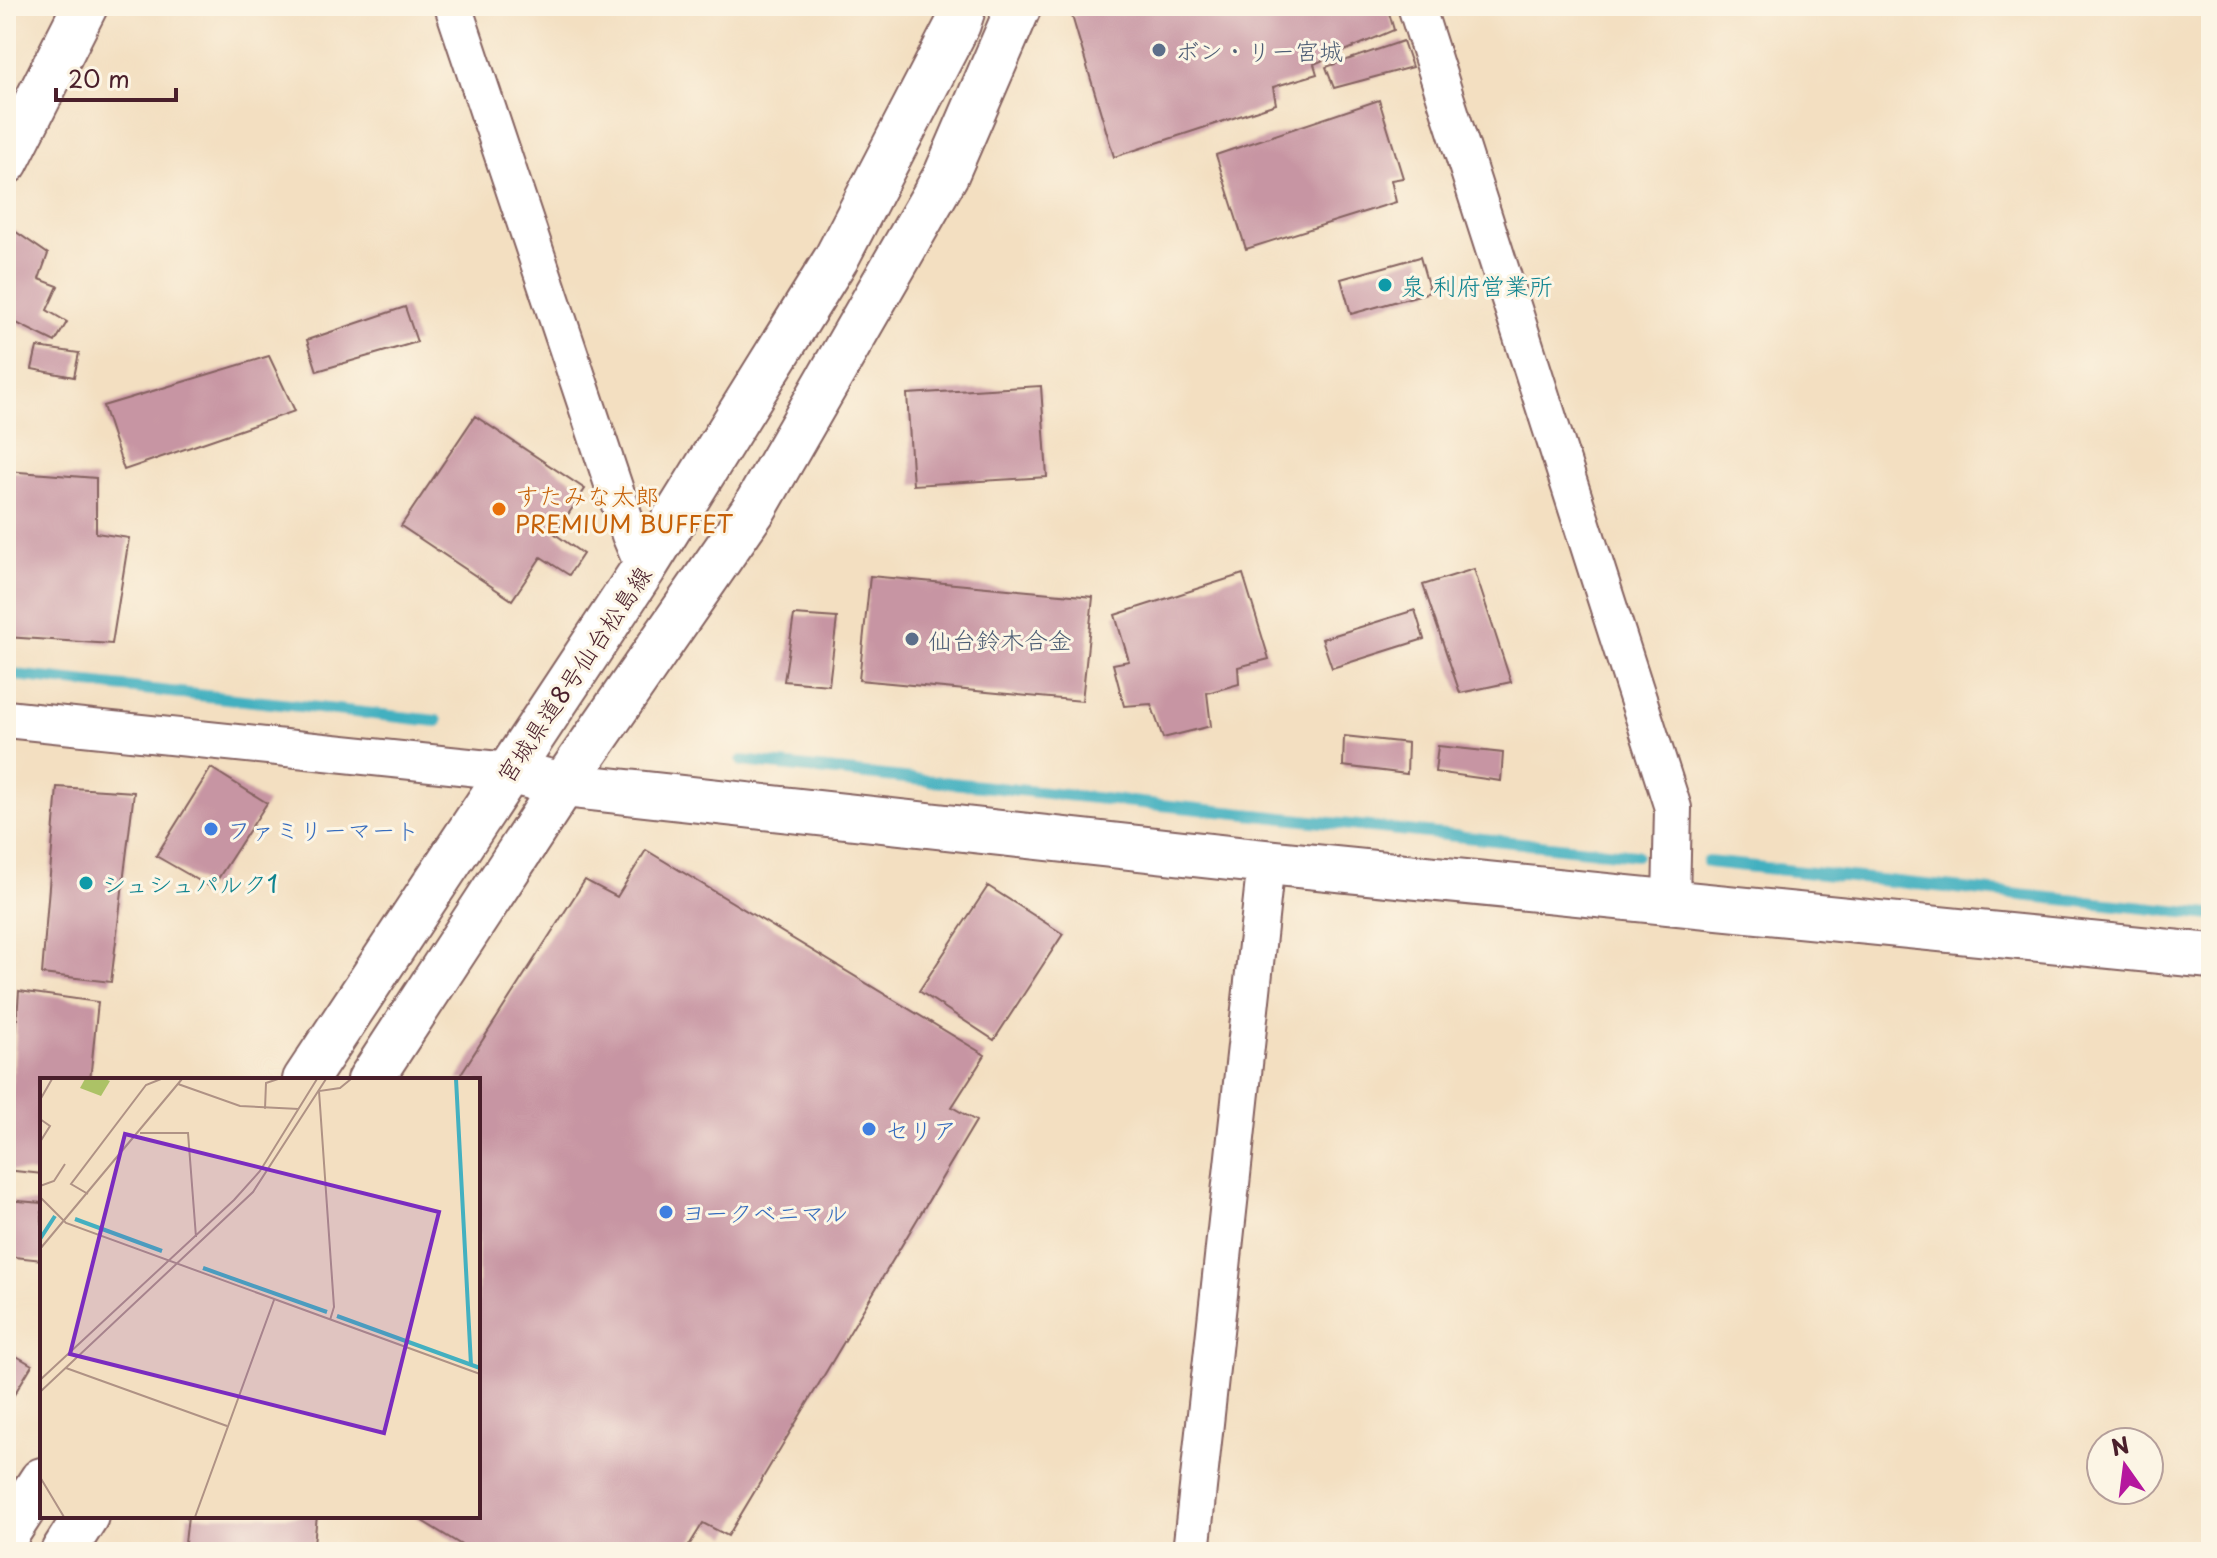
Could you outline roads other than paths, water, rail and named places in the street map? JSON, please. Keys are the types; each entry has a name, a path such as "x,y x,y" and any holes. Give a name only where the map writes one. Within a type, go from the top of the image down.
{"main road":[{"path":"6,162 85,6"},
{"name":"宮城県道8号仙台松島線","path":"306,1078 644,568 836,259 958,24 964,6"},
{"path":"371,1078 563,785 754,509 946,175 1019,6"},
{"path":"508,771 563,785 1266,862 2211,956"},
{"path":"6,1535 40,1483"},
{"path":"63,1552 85,1518"}],"street":[{"path":"453,6 625,520 644,568"},
{"path":"1416,6 1673,808 1671,901"},
{"path":"6,719 508,771"},
{"path":"1191,1552 1266,862"}],"waterway":[{"path":"6,674 437,721"},
{"path":"742,761 1636,855"},
{"path":"1708,862 2211,915"}],"place":[{"name":"ボン・リー宮城","path":"1159,50"},
{"name":"泉 利府営業所","path":"1385,285"},
{"name":"すたみな太郎 PREMIUM BUFFET","path":"499,509"},
{"name":"仙台鈴木合金","path":"912,639"},
{"name":"ファミリーマート","path":"211,829"},
{"name":"シュシュパルク1","path":"86,883"},
{"name":"セリア","path":"869,1129"},
{"name":"ヨークベニマル","path":"666,1212"}]}
